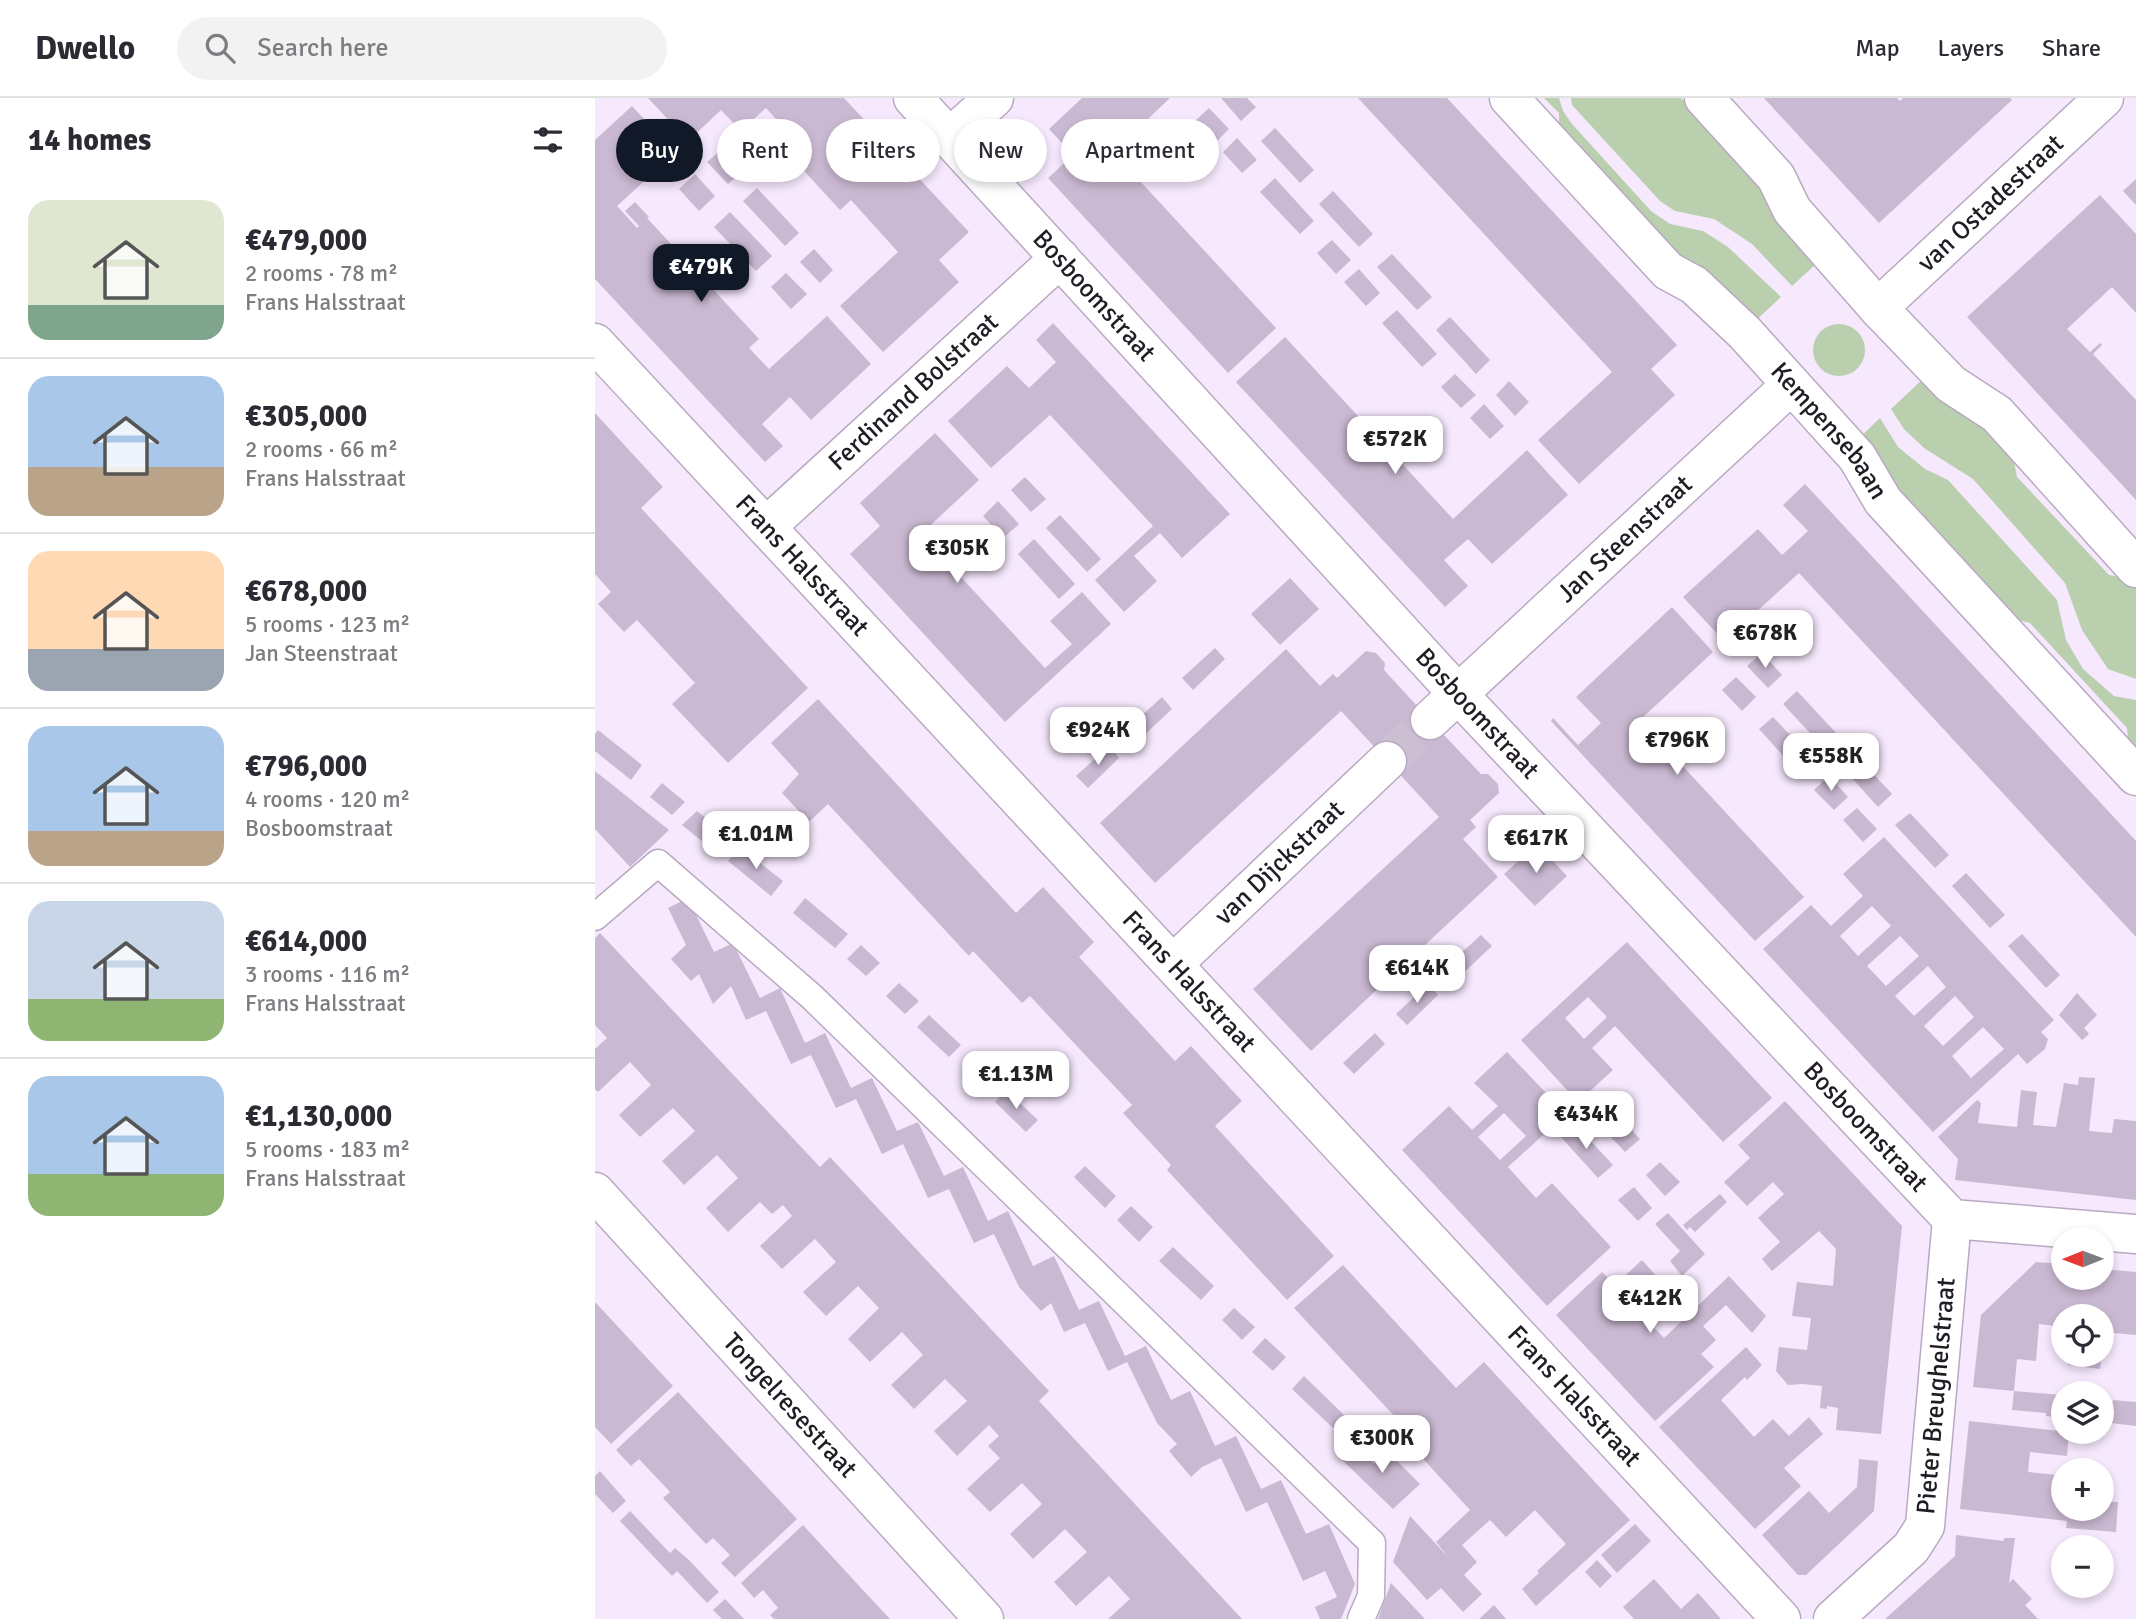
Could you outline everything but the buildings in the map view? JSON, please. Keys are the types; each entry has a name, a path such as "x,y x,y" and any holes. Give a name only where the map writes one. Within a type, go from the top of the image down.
{"street":[{"name":"Bosboomstraat","path":"913,98 1458,694 1952,1219"},
{"path":"950,138 994,98"},
{"name":"Kempensebaan","path":"1509,98 1668,271 1694,285 1745,333 1857,457 1883,501 2136,776"},
{"path":"1704,98 1776,177 1792,210 1878,308 1951,384 1997,414 2136,568"},
{"name":"van Ostadestraat","path":"1878,308 2105,98"},
{"name":"Ferdinand Bolstraat","path":"766,527 1060,258"},
{"name":"Frans Halsstraat","path":"595,343 1781,1619"},
{"name":"Jan Steenstraat","path":"1458,694 1791,385"},
{"path":"1430,720 1458,694"},
{"name":"van Dijckstraat","path":"1173,964 1387,761"},
{"name":"Tongelresestraat","path":"595,1192 983,1619"},
{"path":"1952,1219 2136,1234"},
{"name":"Pieter Breughelstraat","path":"1833,1619 1911,1548 1925,1527 1952,1219"}],"lane":[{"path":"595,917 658,863 812,997 1372,1543 1371,1596 1361,1619"}],"green space":[{"path":"1544,98 1559,98 1563,111 1572,124 1651,211 1670,224 1703,231 1728,247 1781,297 1752,324 1685,267 1559,132 1559,113"},
{"path":"1571,98 1681,98 1769,189 1817,263 1792,286 1752,244 1714,219 1675,211 1660,201 1572,105"},
{"path":"1839,324 1858,331 1865,350 1858,369 1839,376 1820,369 1813,350 1820,331"},
{"path":"1924,378 1956,411 1983,425 2013,457 2017,477 2109,575 2130,579 2136,587 2136,679 2108,669 2082,630 2065,583 1973,479 1924,448 1904,429 1891,409"},
{"path":"1880,418 1898,447 1925,469 1948,480 2057,600 2066,640 2083,669 2114,696 2136,700 2136,756 2129,749 2127,728 2030,623 2010,618 1889,485 1858,439"}],"tunnel":[{"path":"1387,761 1430,720"}]}
